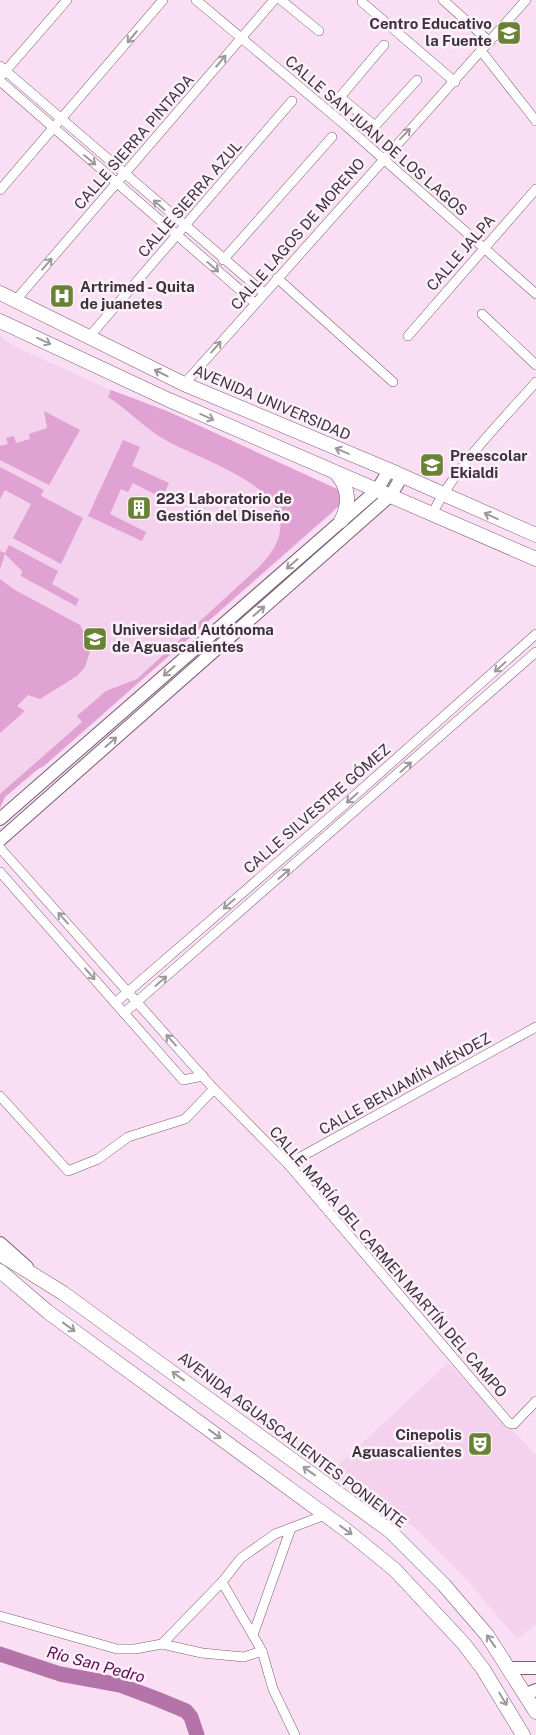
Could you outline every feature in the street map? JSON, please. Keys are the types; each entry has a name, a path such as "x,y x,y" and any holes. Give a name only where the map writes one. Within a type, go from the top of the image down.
{"main road":[{"name":"AVENIDA UNIVERSIDAD","path":"0,293 184,384 396,473 536,535"},
{"path":"0,321 169,400 536,559"},
{"path":"89,361 107,363 166,391 175,390 184,384"},
{"path":"0,819 396,473"},
{"path":"0,840 390,495 396,473"},
{"path":"337,474 344,484 347,497 346,509 341,521"},
{"path":"309,549 318,560"},
{"name":"AVENIDA AGUASCALIENTES PONIENTE","path":"0,1243 12,1252 34,1275"},
{"name":"AVENIDA AGUASCALIENTES PONIENTE","path":"0,1254 71,1299 390,1531 450,1592 487,1635 509,1668 531,1692 536,1712"},
{"path":"0,1271 30,1298"},
{"path":"0,1280 30,1298 367,1546 431,1607 483,1669 523,1735"},
{"path":"509,1668 536,1668"}],"street":[{"path":"67,0 2,71 264,293"},
{"path":"0,190 163,0"},
{"name":"CALLE SAN JUAN DE LOS LAGOS","path":"196,0 345,125 536,294"},
{"name":"CALLE SIERRA PINTADA","path":"15,301 118,184 274,0"},
{"path":"281,0 319,31"},
{"path":"443,0 490,42"},
{"name":"CALLE LAGOS DE MORENO","path":"184,384 382,158 455,82 526,0"},
{"path":"362,2 455,82"},
{"path":"384,46 340,97 375,126 417,80"},
{"path":"482,52 536,121"},
{"path":"0,80 53,129 255,303"},
{"name":"CALLE SIERRA AZUL","path":"88,337 292,101"},
{"path":"345,125 357,113"},
{"path":"355,134 367,120"},
{"path":"223,260 332,137"},
{"name":"CALLE JALPA","path":"408,336 536,189"},
{"path":"277,278 393,382"},
{"path":"482,314 536,365"},
{"path":"432,514 442,494 472,455 536,382"},
{"name":"CALLE SILVESTRE GÓMEZ","path":"115,1003 344,805 536,634"},
{"name":"CALLE SILVESTRE GÓMEZ","path":"124,1013 536,652"},
{"name":"CALLE MARÍA DEL CARMEN MARTÍN DEL CAMPO","path":"0,848 214,1089 288,1164 510,1423 514,1424 519,1421 536,1401"},
{"path":"0,872 183,1080 203,1076"},
{"path":"200,929 209,939"},
{"name":"CALLE BENJAMÍN MÉNDEZ","path":"288,1164 536,1027"},
{"path":"0,1096 68,1171 98,1159 128,1137 185,1119 214,1089"},
{"path":"162,1644 222,1582 241,1558 275,1534 325,1515"},
{"path":"253,1635 291,1528"},
{"path":"222,1582 262,1651 273,1689 295,1735"},
{"path":"0,1616 118,1649 134,1649 162,1644 202,1653 244,1657 262,1651"}],"shaded area":[{"name":"Universidad Autónoma de Aguascalientes","path":"0,336 14,346 108,389 167,411 337,489 334,512 44,766 5,797 0,808"},
{"path":"111,390 167,411 337,489 341,494 340,505 44,766 5,797 0,808 0,794 82,722 77,716 106,691 137,679 258,568 276,544 280,522 273,504 257,488 236,474 161,437 108,397"},
{"path":"44,411 80,430 49,485 0,460 0,446 8,444 6,438 14,436 16,443 30,439 29,434 47,428"},
{"path":"123,440 140,447 132,466 169,483 162,498 133,483 128,492 121,489 110,514 146,532 142,541 88,516"},
{"path":"0,467 44,490 41,495 43,497 83,518 61,564 13,538 31,504 5,490 0,499"},
{"path":"9,545 58,571 52,584 79,599 76,606 21,576 22,571 5,554 0,569 0,551 5,553"},
{"path":"0,579 15,590 80,625 91,648 85,667 77,676 40,699 28,695 17,706 25,711 0,733"},
{"path":"448,1363 536,1455 536,1624 517,1639 467,1580 414,1527 330,1473"}],"waterway":[{"name":"Río San Pedro","path":"0,1654 60,1674 120,1685 157,1699 186,1711 191,1717 197,1735"}],"place":[{"name":"Centro Educativo la Fuente","path":"509,33"},
{"name":"Artrimed - Quita de juanetes","path":"62,296"},
{"name":"Preescolar Ekialdi","path":"432,465"},
{"name":"223 Laboratorio de Gestión del Diseño","path":"139,508"},
{"name":"Universidad Autónoma de Aguascalientes","path":"95,639"},
{"name":"Cinepolis Aguascalientes","path":"480,1444"}]}
